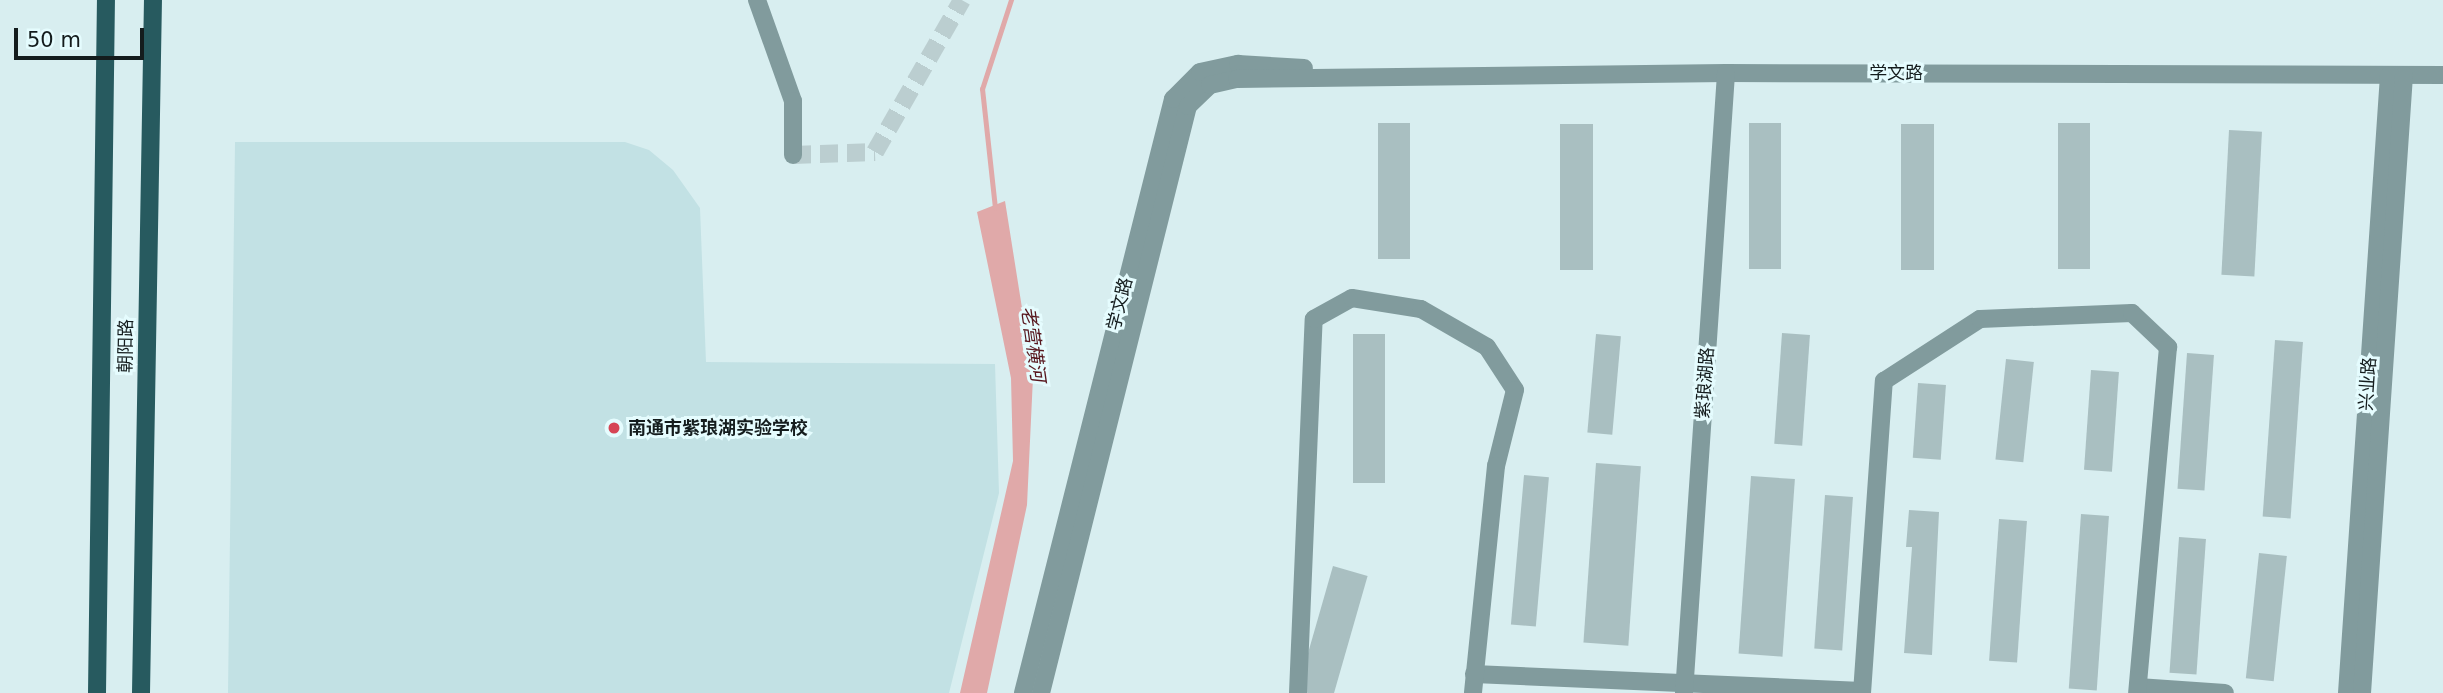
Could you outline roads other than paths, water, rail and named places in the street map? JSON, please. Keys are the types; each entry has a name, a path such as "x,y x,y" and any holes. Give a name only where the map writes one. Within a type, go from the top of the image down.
{"main road":[{"name":"朝阳路","path":"97,693 106,0"},
{"name":"朝阳路","path":"141,693 153,0"}],"street":[{"path":"757,0 793,101 793,155"},
{"name":"学文路","path":"1023,693 1173,99 1199,72 1238,64 1348,76"},
{"name":"学文路","path":"1041,693 1188,106 1210,85 1237,79 1348,76 1726,73 2443,75"},
{"name":"紫琅湖路","path":"1685,688 1726,73"},
{"name":"兴业路","path":"2347,693 2396,75"},
{"name":"兴业路","path":"2362,693 2396,75"},
{"path":"1298,693 1314,319 1352,298 1421,309 1487,347 1515,390 1496,466 1473,693"},
{"path":"1474,674 1685,688 1862,692 1884,381 1980,319 2132,313 2168,347 2138,690 2225,693"}],"waterway":[{"name":"老营横河","path":"995,208 982,89 1011,0"}],"tunnel":[{"path":"793,155 875,152 962,0"}],"place":[{"name":"南通市紫琅湖实验学校","path":"614,428"}]}
